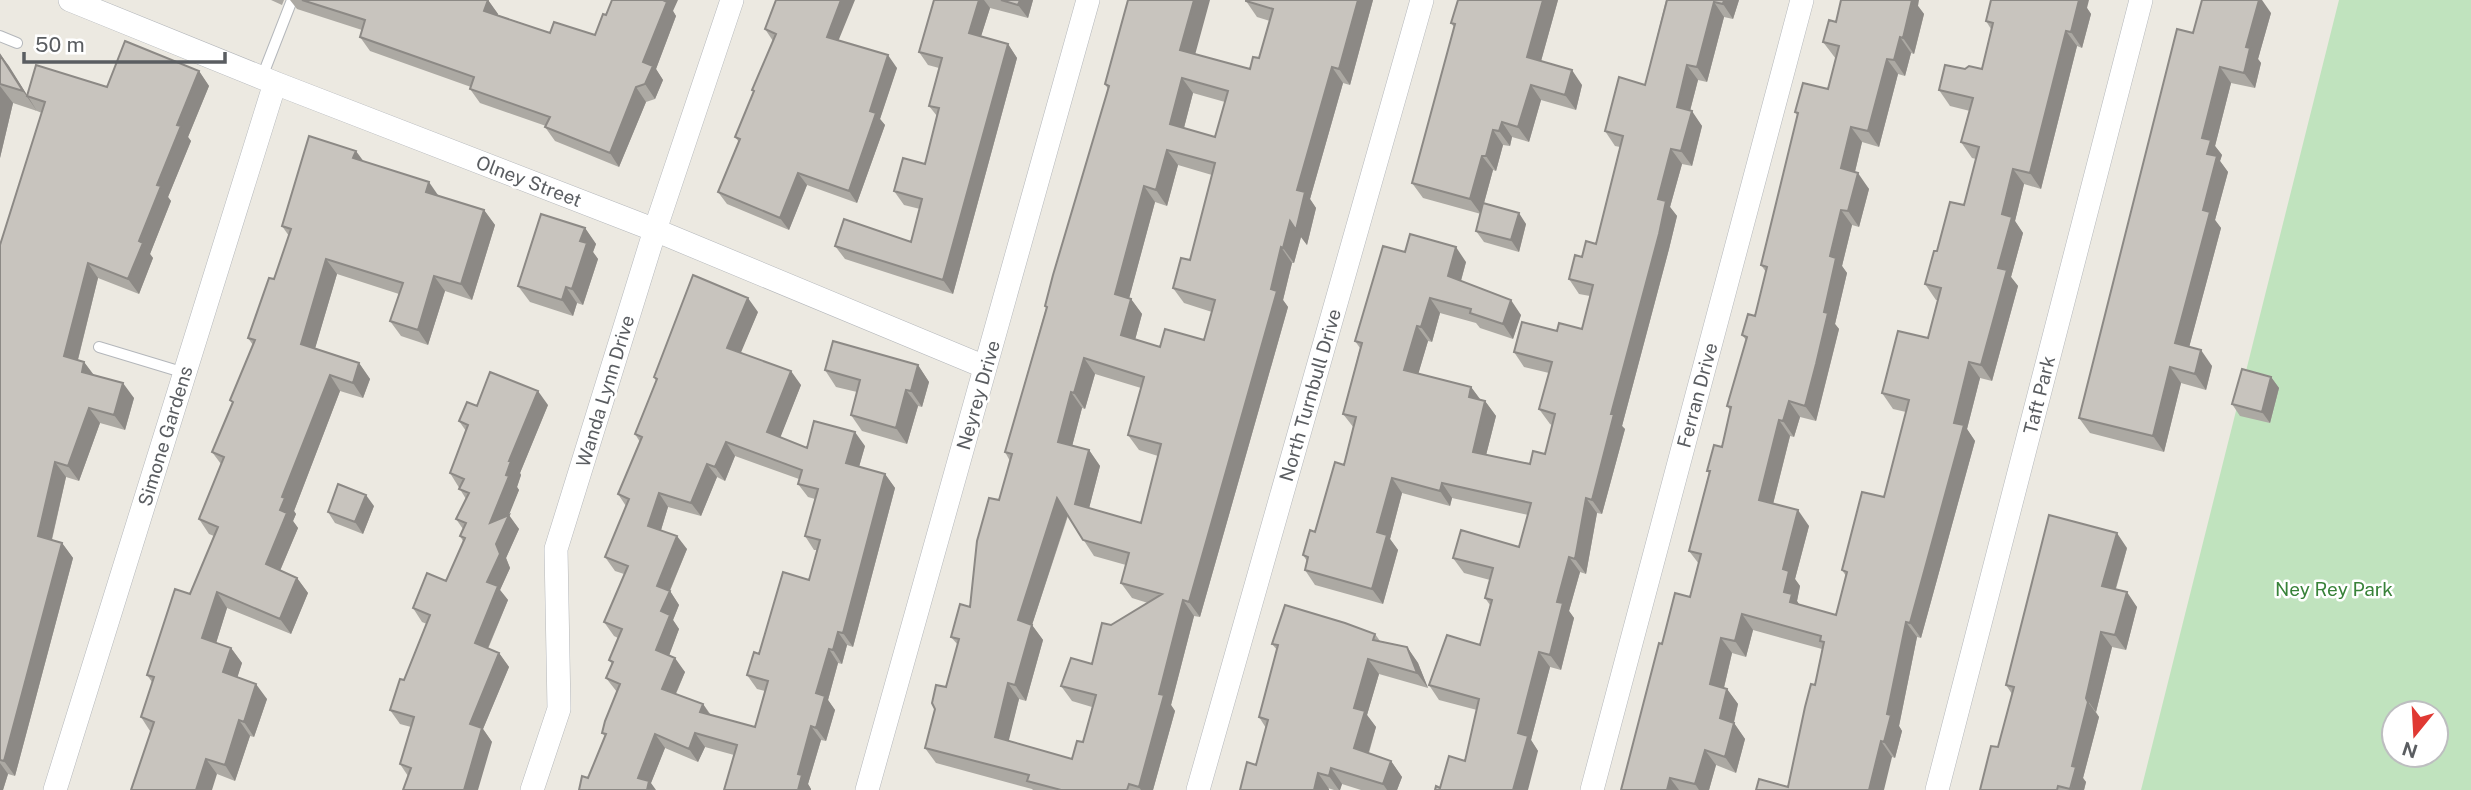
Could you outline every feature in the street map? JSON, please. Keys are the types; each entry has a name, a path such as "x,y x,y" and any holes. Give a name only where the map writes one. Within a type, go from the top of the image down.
{"street":[{"name":"Olney Street","path":"70,0 655,230 985,367"},
{"name":"Wanda Lynn Drive","path":"532,790 559,709 556,549 655,230 732,0"},
{"name":"Neyrey Drive","path":"872,789 985,367 1088,0"},
{"name":"North Turnbull Drive","path":"1198,790 1422,0"},
{"name":"Ferran Drive","path":"1592,790 1802,0"},
{"name":"Taft Park","path":"1937,790 2141,0"},
{"name":"Simone Gardens","path":"55,790 185,373 268,80"}],"lane":[{"path":"268,80 292,0"},
{"path":"0,36 16,43"},
{"path":"99,347 185,373"}],"green space":[{"name":"Ney Rey Park","path":"2339,0 2471,0 2471,790 2141,790"}],"building":[{"path":"302,0 488,0 484,11 550,33 554,22 595,35 612,0 667,2 643,62 653,66 645,84 636,87 610,153 545,127 550,117 470,89 474,77 360,37 365,20"},
{"path":"776,0 841,0 827,37 888,55 870,111 876,113 849,191 798,173 780,218 718,192 740,139 735,137 754,91 752,90 776,34 765,29"},
{"path":"934,0 979,0 969,33 1008,44 943,280 835,246 844,219 911,242 922,199 894,191 903,158 925,164 939,108 929,106 942,58 919,52"},
{"path":"1001,0 1020,0 1018,5"},
{"path":"1128,0 1194,0 1180,50 1250,69 1253,57 1259,58 1273,9 1246,0 1358,0 1339,69 1332,67 1297,190 1305,192 1296,230 1290,221 1283,248 1281,247 1271,289 1277,291 1189,602 1183,600 1159,694 1164,695 1139,787 1129,784 1127,790 1061,790 1027,781 1029,775 925,748 935,709 932,703 936,685 946,687 959,639 951,637 960,604 970,607 977,541 989,498 999,500 1012,454 1005,452 1047,307 1045,306 1053,275 1109,86 1105,84","holes":["1182,78 1228,91 1215,137 1170,124","1167,150 1215,163 1190,260 1181,258 1173,288 1215,300 1204,340 1165,329 1160,347 1121,335 1131,299 1115,294 1144,186 1156,190","1084,358 1144,377 1128,435 1161,444 1141,523 1075,504 1089,450 1058,442 1071,392 1074,393","1057,498 1083,540 1129,553 1121,583 1162,594 1111,625 1102,623 1092,664 1071,658 1061,686 1096,695 1083,742 1077,741 1072,759 995,737 1008,683 1015,685 1032,625 1018,620"]},
{"path":"1458,0 1543,0 1527,57 1572,70 1565,95 1531,85 1518,127 1502,122 1499,131 1493,130 1486,156 1482,156 1470,199 1412,183 1455,24 1451,23"},
{"path":"1667,0 1724,0 1723,4 1714,2 1697,67 1687,65 1677,107 1692,111 1681,151 1671,149 1658,199 1666,201 1659,234 1611,414 1614,414 1592,500 1586,498 1575,559 1569,557 1557,602 1563,603 1550,655 1539,652 1518,733 1528,736 1513,790 1435,790 1436,786 1440,788 1449,756 1465,761 1479,699 1429,685 1447,635 1480,645 1492,600 1485,598 1493,568 1453,558 1461,530 1519,547 1531,503 1442,483 1440,491 1392,478 1377,532 1387,535 1372,589 1305,570 1308,557 1303,555 1310,530 1315,532 1335,462 1344,465 1356,417 1343,414 1362,343 1355,341 1383,246 1405,252 1410,234 1456,247 1448,276 1511,300 1503,324 1470,313 1471,309 1430,298 1421,327 1417,326 1404,370 1471,387 1469,397 1485,401 1473,452 1530,464 1533,451 1545,454 1555,414 1539,409 1552,362 1514,352 1522,322 1557,331 1559,323 1582,329 1593,285 1569,279 1575,255 1582,257 1586,241 1596,244 1623,136 1605,131 1619,77 1645,85"},
{"path":"1841,0 1912,0 1903,38 1900,37 1894,60 1887,59 1868,131 1851,127 1841,168 1858,173 1848,211 1841,210 1830,256 1836,258 1824,312 1828,313 1816,364 1805,406 1789,401 1783,421 1779,420 1759,500 1798,510 1783,569 1789,571 1784,592 1792,594 1790,602 1836,615 1847,572 1842,570 1862,492 1884,497 1909,400 1882,393 1898,331 1928,338 1941,288 1925,284 1950,202 1964,205 1979,147 1961,142 1973,98 1939,90 1945,65 1982,69 1993,23 1986,21 1991,0 2079,0 2071,32 2066,31 2030,173 2013,169 2002,214 2012,217 1998,268 2007,270 1981,365 1969,362 1954,423 1964,425 1910,623 1906,622 1884,742 1881,741 1869,790 1756,790 1759,779 1788,787 1805,707 1811,684 1815,685 1824,642 1820,641 1821,636 1742,614 1735,641 1721,638 1710,684 1727,689 1720,718 1734,723 1725,757 1705,750 1695,784 1670,778 1667,790 1621,790 1659,643 1662,644 1675,593 1690,597 1701,554 1689,551 1714,445 1722,447 1731,407 1727,406 1747,337 1742,335 1748,314 1755,316 1767,267 1761,265 1798,113 1795,112 1803,83 1828,89 1839,46 1823,42 1829,20 1836,22"},
{"path":"2202,0 2259,0 2246,47 2250,48 2244,73 2220,67 2202,138 2211,140 2207,154 2217,156 2203,210 2210,212 2175,343 2201,350 2195,374 2170,367 2153,436 2079,418 2177,29 2193,33"},
{"path":"125,41 199,71 177,125 181,126 157,185 161,186 139,241 143,243 128,279 88,263 64,356 84,362 82,372 123,383 114,415 89,408 68,466 55,462 38,536 62,543 4,761 0,760 0,245 45,102 27,96 36,65 107,87"},
{"path":"0,55 23,91 0,84"},
{"path":"309,136 356,151 353,158 429,182 426,192 484,210 461,284 434,276 418,330 390,321 403,283 326,259 301,344 359,363 353,383 330,375 282,497 285,498 280,510 287,513 266,564 297,578 280,619 217,592 202,638 231,648 223,672 256,684 244,722 239,720 225,765 206,759 196,790 131,790 154,722 141,717 154,677 147,675 175,589 190,594 218,527 199,519 224,457 212,452 255,340 248,338 269,278 274,279 291,229 282,226"},
{"path":"1483,203 1519,213 1511,240 1476,231"},
{"path":"541,214 585,228 580,241 587,243 572,289 566,287 562,300 518,286"},
{"path":"693,275 748,298 727,348 791,371 767,432 807,448 814,421 855,432 846,463 885,474 843,633 838,632 833,650 829,649 816,693 825,696 816,728 811,726 798,774 802,775 798,790 724,790 737,745 695,733 689,749 655,734 638,778 649,781 647,790 579,790 582,776 588,778 606,734 602,733 605,721 620,684 606,678 613,662 609,660 622,629 604,622 628,566 605,557 629,499 618,494 642,437 635,434 657,379 654,377","holes":["726,442 802,470 798,484 818,489 805,536 820,540 809,580 783,572 759,654 754,652 747,675 768,681 755,727 700,712 703,704 662,689 675,658 656,650 670,615 661,611 670,591 657,586 677,536 648,526 659,493 691,503 707,464 715,467"]},
{"path":"833,341 918,365 911,391 906,390 896,428 851,415 860,380 825,370"},
{"path":"2242,369 2271,377 2262,412 2232,404"},
{"path":"490,372 538,391 509,461 506,475 509,476 490,523 509,515 496,544 500,554 487,582 498,586 475,643 499,653 470,724 482,728 464,790 403,790 411,768 400,764 414,717 390,710 400,679 404,680 430,615 413,608 427,573 446,581 465,538 460,536 466,523 456,519 469,493 459,489 464,479 450,473 468,425 459,421 467,402 477,406"},
{"path":"338,484 366,495 355,522 328,512"},
{"path":"2049,515 2117,533 2102,586 2127,592 2115,635 2101,632 2086,698 2088,702 2072,766 2076,767 2070,789 2058,786 2057,790 1980,790 1991,746 1998,747 2014,687 2006,685"},
{"path":"1285,605 1375,634 1373,640 1407,647 1417,673 1368,659 1354,708 1365,711 1354,748 1391,761 1383,784 1331,768 1329,776 1318,773 1314,790 1240,790 1247,762 1256,765 1268,720 1259,717 1278,645 1272,644"}]}
